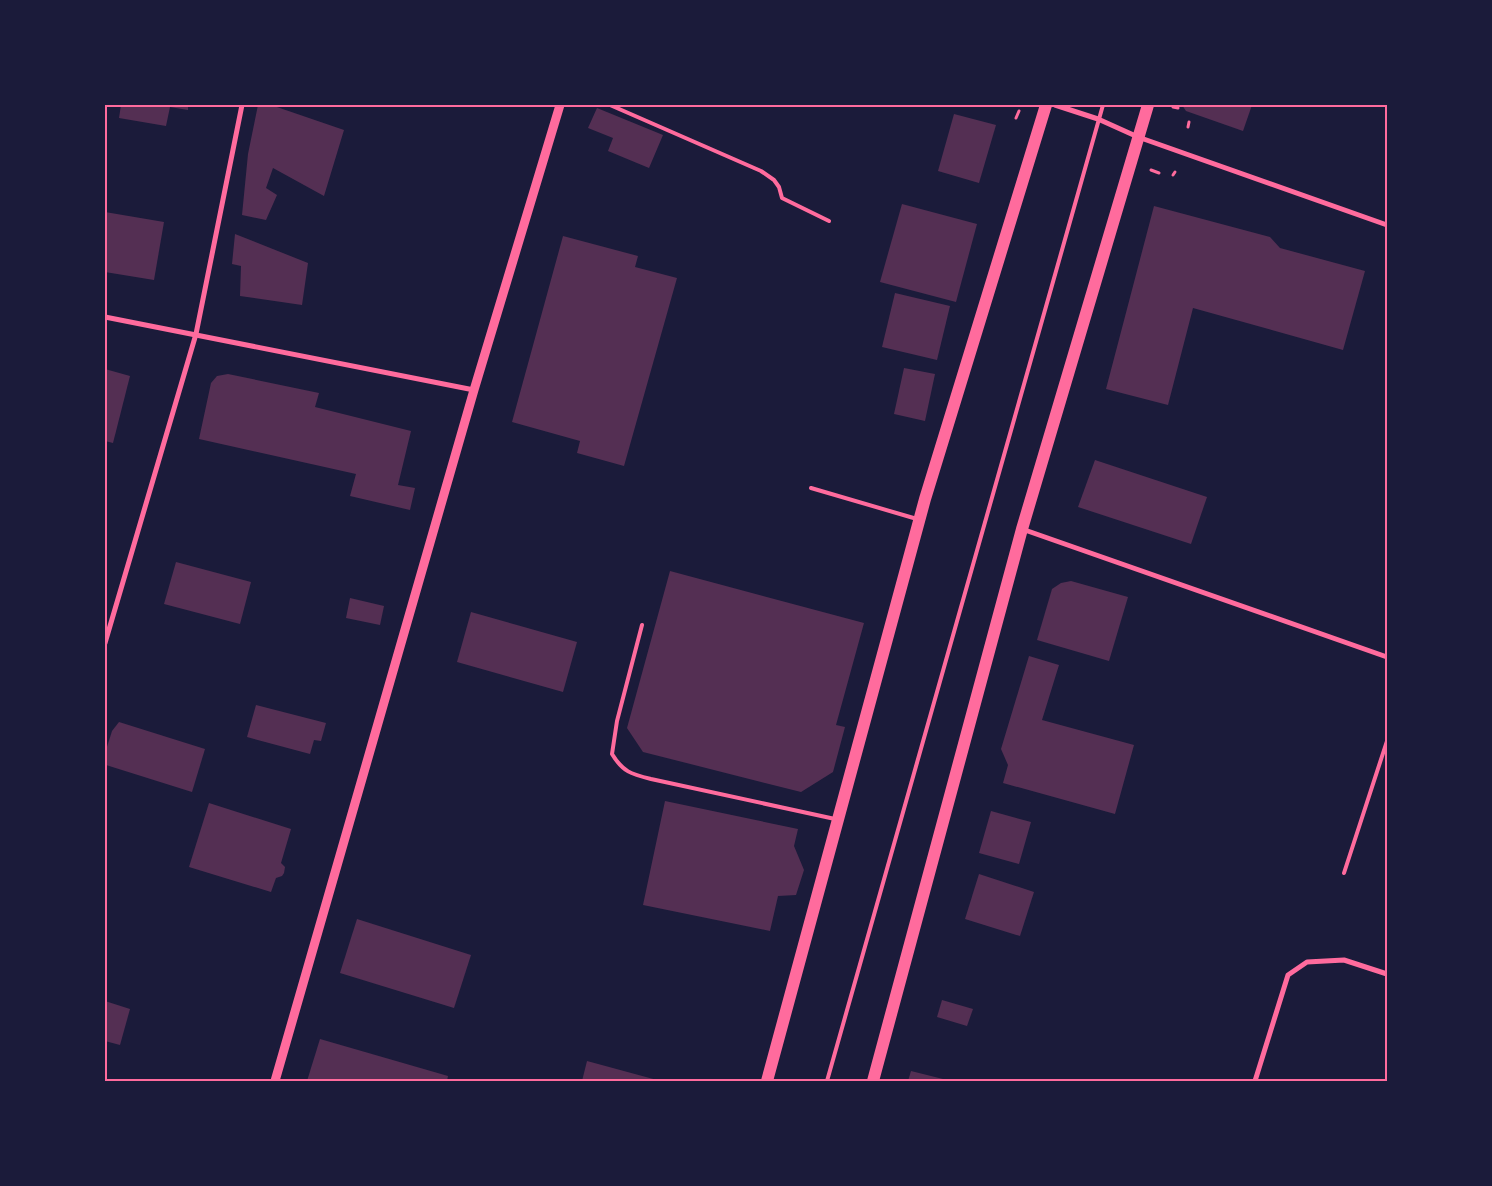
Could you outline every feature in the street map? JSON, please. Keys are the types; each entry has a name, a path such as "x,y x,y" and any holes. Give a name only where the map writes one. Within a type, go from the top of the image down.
{"main road":[{"path":"767,1081 919,520 1046,105"},
{"path":"873,1081 1022,529 1148,105"}],"street":[{"path":"105,643 196,334 242,105"},
{"path":"275,1081 474,390 560,105"},
{"path":"1055,105 1138,137 1387,225"},
{"path":"105,317 474,390"},
{"path":"1022,529 1387,658"},
{"path":"1255,1081 1288,975 1307,962 1344,960 1387,974"}],"lane":[{"path":"610,105 761,171 774,180 779,187 782,198 829,221"},
{"path":"827,1081 1102,105"},
{"path":"811,488 919,520"},
{"path":"642,625 617,721 612,754 620,766 633,774 651,779 838,820"},
{"path":"1344,873 1387,741"}],"path":[{"path":"1172,107 1178,108"},
{"path":"1016,118 1019,111"},
{"path":"1188,127 1189,122"},
{"path":"1150,170 1158,173"}],"building":[{"path":"121,105 188,105 188,110 170,107 166,126 119,118"},
{"path":"258,105 271,105 344,130 324,196 273,168 266,188 277,195 266,220 242,215 248,154"},
{"path":"1182,105 1252,105 1243,131 1186,111"},
{"path":"597,108 663,135 649,168 608,151 613,138 588,128"},
{"path":"954,114 996,125 979,183 938,171"},
{"path":"902,204 977,224 956,302 880,282"},
{"path":"1154,206 1270,237 1280,248 1365,271 1343,350 1193,308 1168,405 1106,389"},
{"path":"105,212 164,222 154,280 105,272"},
{"path":"235,234 308,263 302,305 240,296 241,266 232,264"},
{"path":"563,236 638,256 635,267 677,278 624,466 577,453 580,441 512,422"},
{"path":"895,293 950,306 937,360 882,347"},
{"path":"904,368 935,374 925,421 894,414"},
{"path":"105,369 130,376 113,443 105,441"},
{"path":"228,374 319,393 315,407 411,431 398,485 415,488 410,510 350,496 356,474 199,439 211,383 217,376"},
{"path":"1095,460 1207,497 1191,544 1078,507"},
{"path":"176,562 251,582 240,624 164,604"},
{"path":"670,571 864,623 836,725 845,727 833,772 801,792 643,752 627,728"},
{"path":"1071,581 1128,597 1109,661 1037,640 1052,589 1061,583"},
{"path":"350,598 384,606 380,625 346,618"},
{"path":"471,612 577,642 563,692 457,662"},
{"path":"1029,656 1059,665 1042,720 1134,745 1115,814 1003,783 1008,765 1001,749"},
{"path":"256,705 326,723 321,741 314,740 310,754 247,737"},
{"path":"119,722 205,749 192,792 106,765 106,750 112,731"},
{"path":"665,801 798,829 794,846 804,870 796,895 778,896 770,931 643,905"},
{"path":"209,803 291,829 281,863 285,867 284,873 276,878 271,892 189,867"},
{"path":"991,811 1031,822 1019,864 979,853"},
{"path":"979,874 1034,892 1020,936 965,919"},
{"path":"357,919 471,955 454,1008 340,973"},
{"path":"942,1000 973,1009 967,1026 937,1017"},
{"path":"105,1001 130,1009 120,1045 105,1041"},
{"path":"320,1039 448,1076 447,1081 307,1081"},
{"path":"587,1061 657,1080 657,1081 582,1081"},
{"path":"911,1071 943,1079 943,1081 908,1081"}]}
